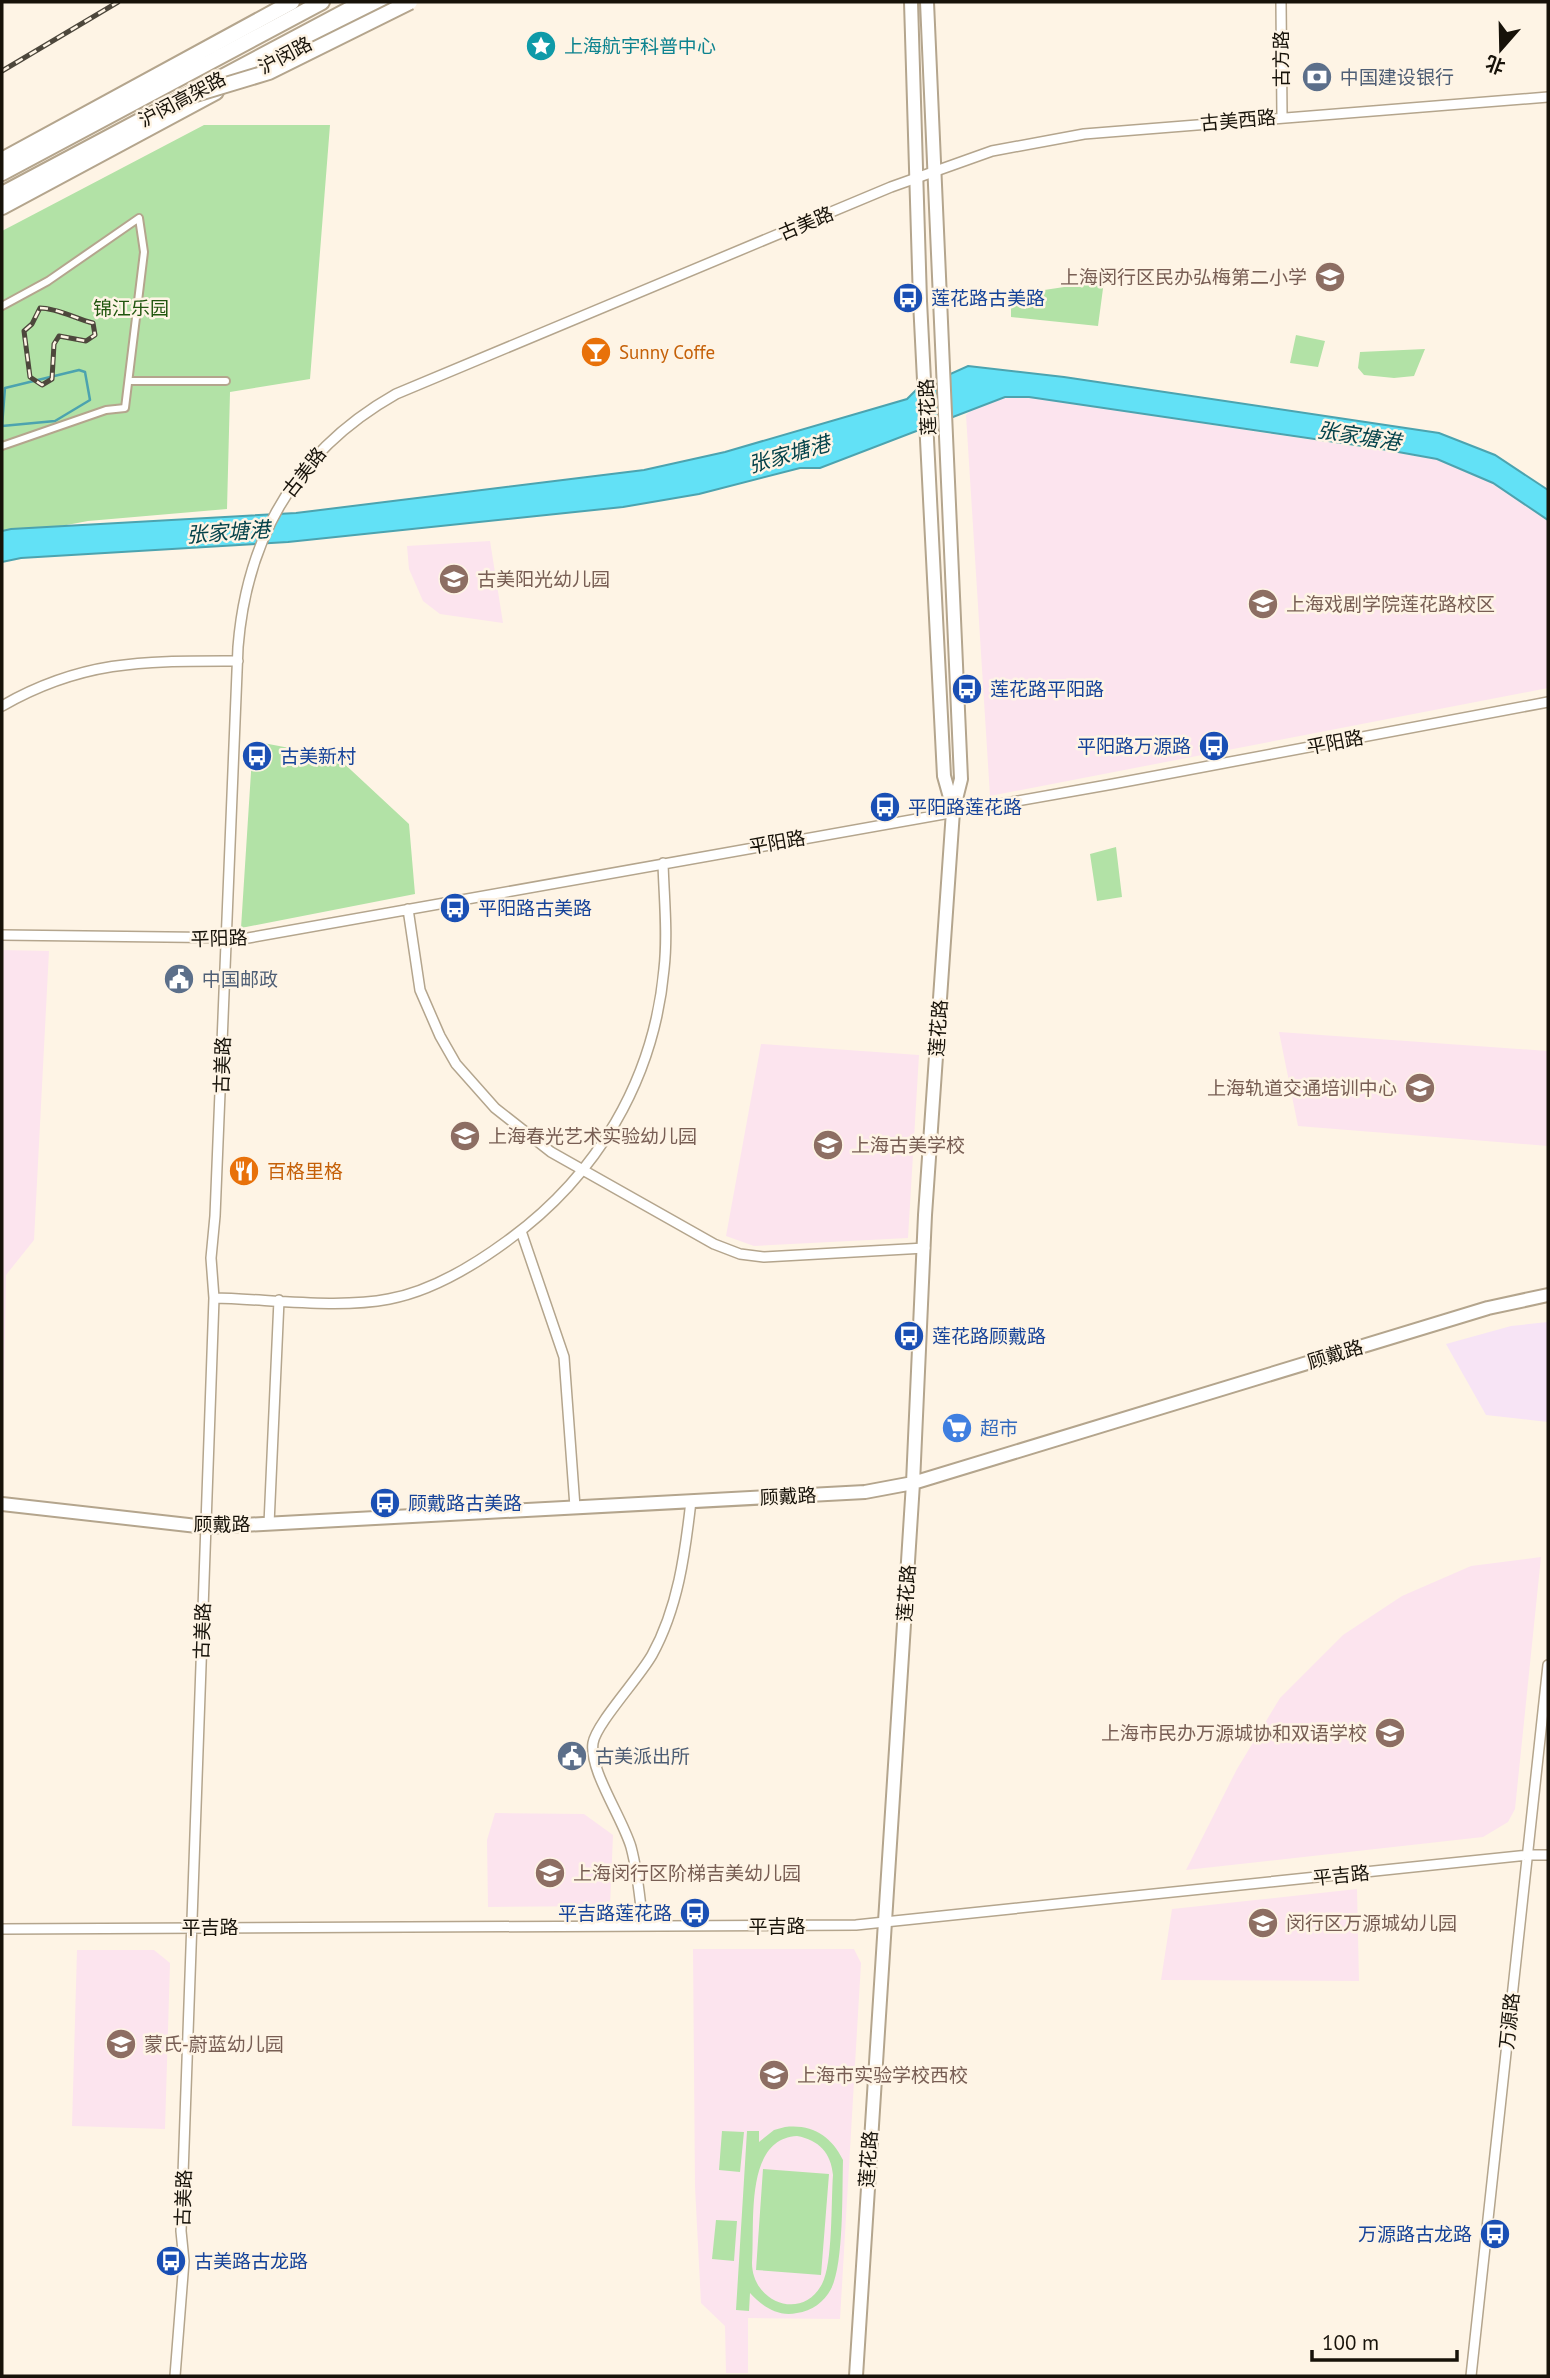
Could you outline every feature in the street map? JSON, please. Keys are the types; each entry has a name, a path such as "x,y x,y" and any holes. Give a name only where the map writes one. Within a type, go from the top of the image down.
{"main road":[{"path":"2,160 292,2"},
{"name":"沪闵高架路","path":"2,173 321,2"},
{"name":"沪闵高架路","path":"2,194 363,2"},
{"name":"沪闵路","path":"2,207 383,2"},
{"path":"186,97 269,72 410,2"},
{"name":"莲花路","path":"912,2 915,179 944,776 953,811"},
{"name":"莲花路","path":"856,2376 914,1483 925,1248 953,811 961,779 927,2"},
{"name":"顾戴路","path":"2,1504 206,1527 865,1492 914,1483 1488,1308 1548,1295"}],"street":[{"name":"古方路","path":"1281,2 1282,117"},
{"name":"古美西路","path":"934,172 992,151 1058,137 1548,97"},
{"name":"古美路","path":"176,2376 184,2261 181,2231 214,1298 211,1258 238,661 243,598 256,553 279,504 302,469 322,448 368,410 396,394 934,172"},
{"path":"2,306 48,281 139,218 144,252 131,381 125,408 106,410 2,446"},
{"path":"131,381 226,381"},
{"path":"2,706 53,680 111,665 238,661"},
{"name":"平阳路","path":"2,935 227,940 1548,702"},
{"path":"214,1298 372,1302 401,1296 453,1274 521,1231 585,1171 628,1099 651,1040 665,967 663,863"},
{"path":"408,909 420,990 456,1064 520,1130 585,1171 714,1244 740,1254 764,1257 925,1248"},
{"path":"521,1231 564,1357 575,1507"},
{"path":"269,1524 279,1300"},
{"path":"643,1926 631,1846 621,1818 597,1771 593,1745 603,1721 634,1684 653,1653 667,1622 682,1567 691,1501"},
{"name":"万源路","path":"1471,2376 1548,1665"},
{"name":"平吉路","path":"2,1929 886,1924 1548,1855"}],"shaded area":[{"name":"上海戏剧学院莲花路校区","path":"1005,397 1029,397 1437,459 1493,483 1548,520 1548,688 990,796 966,415 974,407"},
{"name":"古美阳光幼儿园","path":"490,541 503,623 440,614 423,601 409,569 407,546"},
{"path":"2,950 49,951 34,1240 6,1275 3,1436"},
{"name":"上海轨道交通培训中心","path":"1279,1032 1548,1051 1548,1146 1298,1126"},
{"name":"上海古美学校","path":"761,1044 919,1055 908,1238 754,1246 726,1236"},
{"path":"1548,1322 1548,1422 1486,1415 1446,1344 1511,1326"},
{"name":"上海市民办万源城协和双语学校","path":"1541,1557 1515,1809 1508,1822 1483,1837 1186,1870 1237,1769 1280,1698 1343,1635 1402,1596 1471,1566"},
{"name":"上海闵行区阶梯吉美幼儿园","path":"495,1813 584,1814 613,1835 610,1906 488,1907 487,1840"},
{"name":"闵行区万源城幼儿园","path":"1357,1889 1359,1981 1161,1980 1172,1909"},
{"name":"上海市实验学校西校","path":"693,1949 854,1949 861,1963 840,2319 748,2318 748,2373 726,2373 725,2326 701,2303 695,2187"},
{"name":"蒙氏-蔚蓝幼儿园","path":"77,1950 154,1950 170,1963 165,2129 72,2126"}],"green space":[{"name":"锦江乐园","path":"204,125 330,125 310,379 230,392 227,509 88,521 2,537 2,231"},
{"path":"1104,281 1098,326 1011,317 1011,295"},
{"path":"1296,335 1325,341 1318,367 1290,363"},
{"path":"1425,349 1414,376 1394,378 1364,375 1358,368 1360,352"},
{"path":"253,741 337,757 409,824 415,894 241,928"},
{"path":"1116,847 1122,897 1097,901 1090,854"},
{"path":"795,2127 820,2133 833,2144 843,2160 842,2227 835,2278 821,2302 808,2310 790,2314 771,2310 750,2293 749,2311 736,2310 747,2131 759,2131 759,2142 774,2130","holes":["797,2136 818,2144 827,2154 832,2167 830,2247 822,2284 813,2296 803,2302 791,2304 769,2297 754,2277 754,2206 760,2167 768,2151 780,2141"]},
{"path":"722,2131 744,2132 740,2172 719,2170"},
{"path":"763,2169 829,2174 821,2275 756,2270"},
{"path":"716,2220 737,2221 734,2261 712,2259"}],"water":[{"name":"张家塘港","path":"968,366 1064,377 1439,433 1495,455 1548,490 1548,520 1493,483 1437,459 1029,397 1005,397 820,468 800,468 699,494 623,507 288,542 21,558 2,562 2,531 11,529 296,513 644,470 725,452 907,399 917,389"}],"waterway":[{"path":"79,370 85,372 90,400 55,421 2,426 5,388 79,370"}],"railway":[{"path":"2,71 118,2"},
{"path":"40,308 93,323 95,335 86,341 59,336 54,344 52,379 42,385 30,377 24,331 32,324 40,308"}],"place":[{"name":"上海航宇科普中心","path":"541,46"},
{"name":"中国建设银行","path":"1317,77"},
{"name":"上海闵行区民办弘梅第二小学","path":"1330,277"},
{"name":"莲花路古美路","path":"908,298"},
{"name":"Sunny Coffe","path":"596,352"},
{"name":"古美阳光幼儿园","path":"454,579"},
{"name":"上海戏剧学院莲花路校区","path":"1263,604"},
{"name":"莲花路平阳路","path":"967,689"},
{"name":"平阳路万源路","path":"1214,746"},
{"name":"古美新村","path":"257,756"},
{"name":"平阳路莲花路","path":"885,807"},
{"name":"平阳路古美路","path":"455,908"},
{"name":"中国邮政","path":"179,979"},
{"name":"上海轨道交通培训中心","path":"1420,1088"},
{"name":"上海春光艺术实验幼儿园","path":"465,1136"},
{"name":"上海古美学校","path":"828,1145"},
{"name":"百格里格","path":"244,1171"},
{"name":"莲花路顾戴路","path":"909,1336"},
{"name":"超市","path":"957,1428"},
{"name":"顾戴路古美路","path":"385,1503"},
{"name":"上海市民办万源城协和双语学校","path":"1390,1733"},
{"name":"古美派出所","path":"572,1756"},
{"name":"上海闵行区阶梯吉美幼儿园","path":"550,1873"},
{"name":"平吉路莲花路","path":"695,1913"},
{"name":"闵行区万源城幼儿园","path":"1263,1923"},
{"name":"蒙氏-蔚蓝幼儿园","path":"121,2044"},
{"name":"上海市实验学校西校","path":"774,2075"},
{"name":"万源路古龙路","path":"1495,2234"},
{"name":"古美路古龙路","path":"171,2261"}]}
